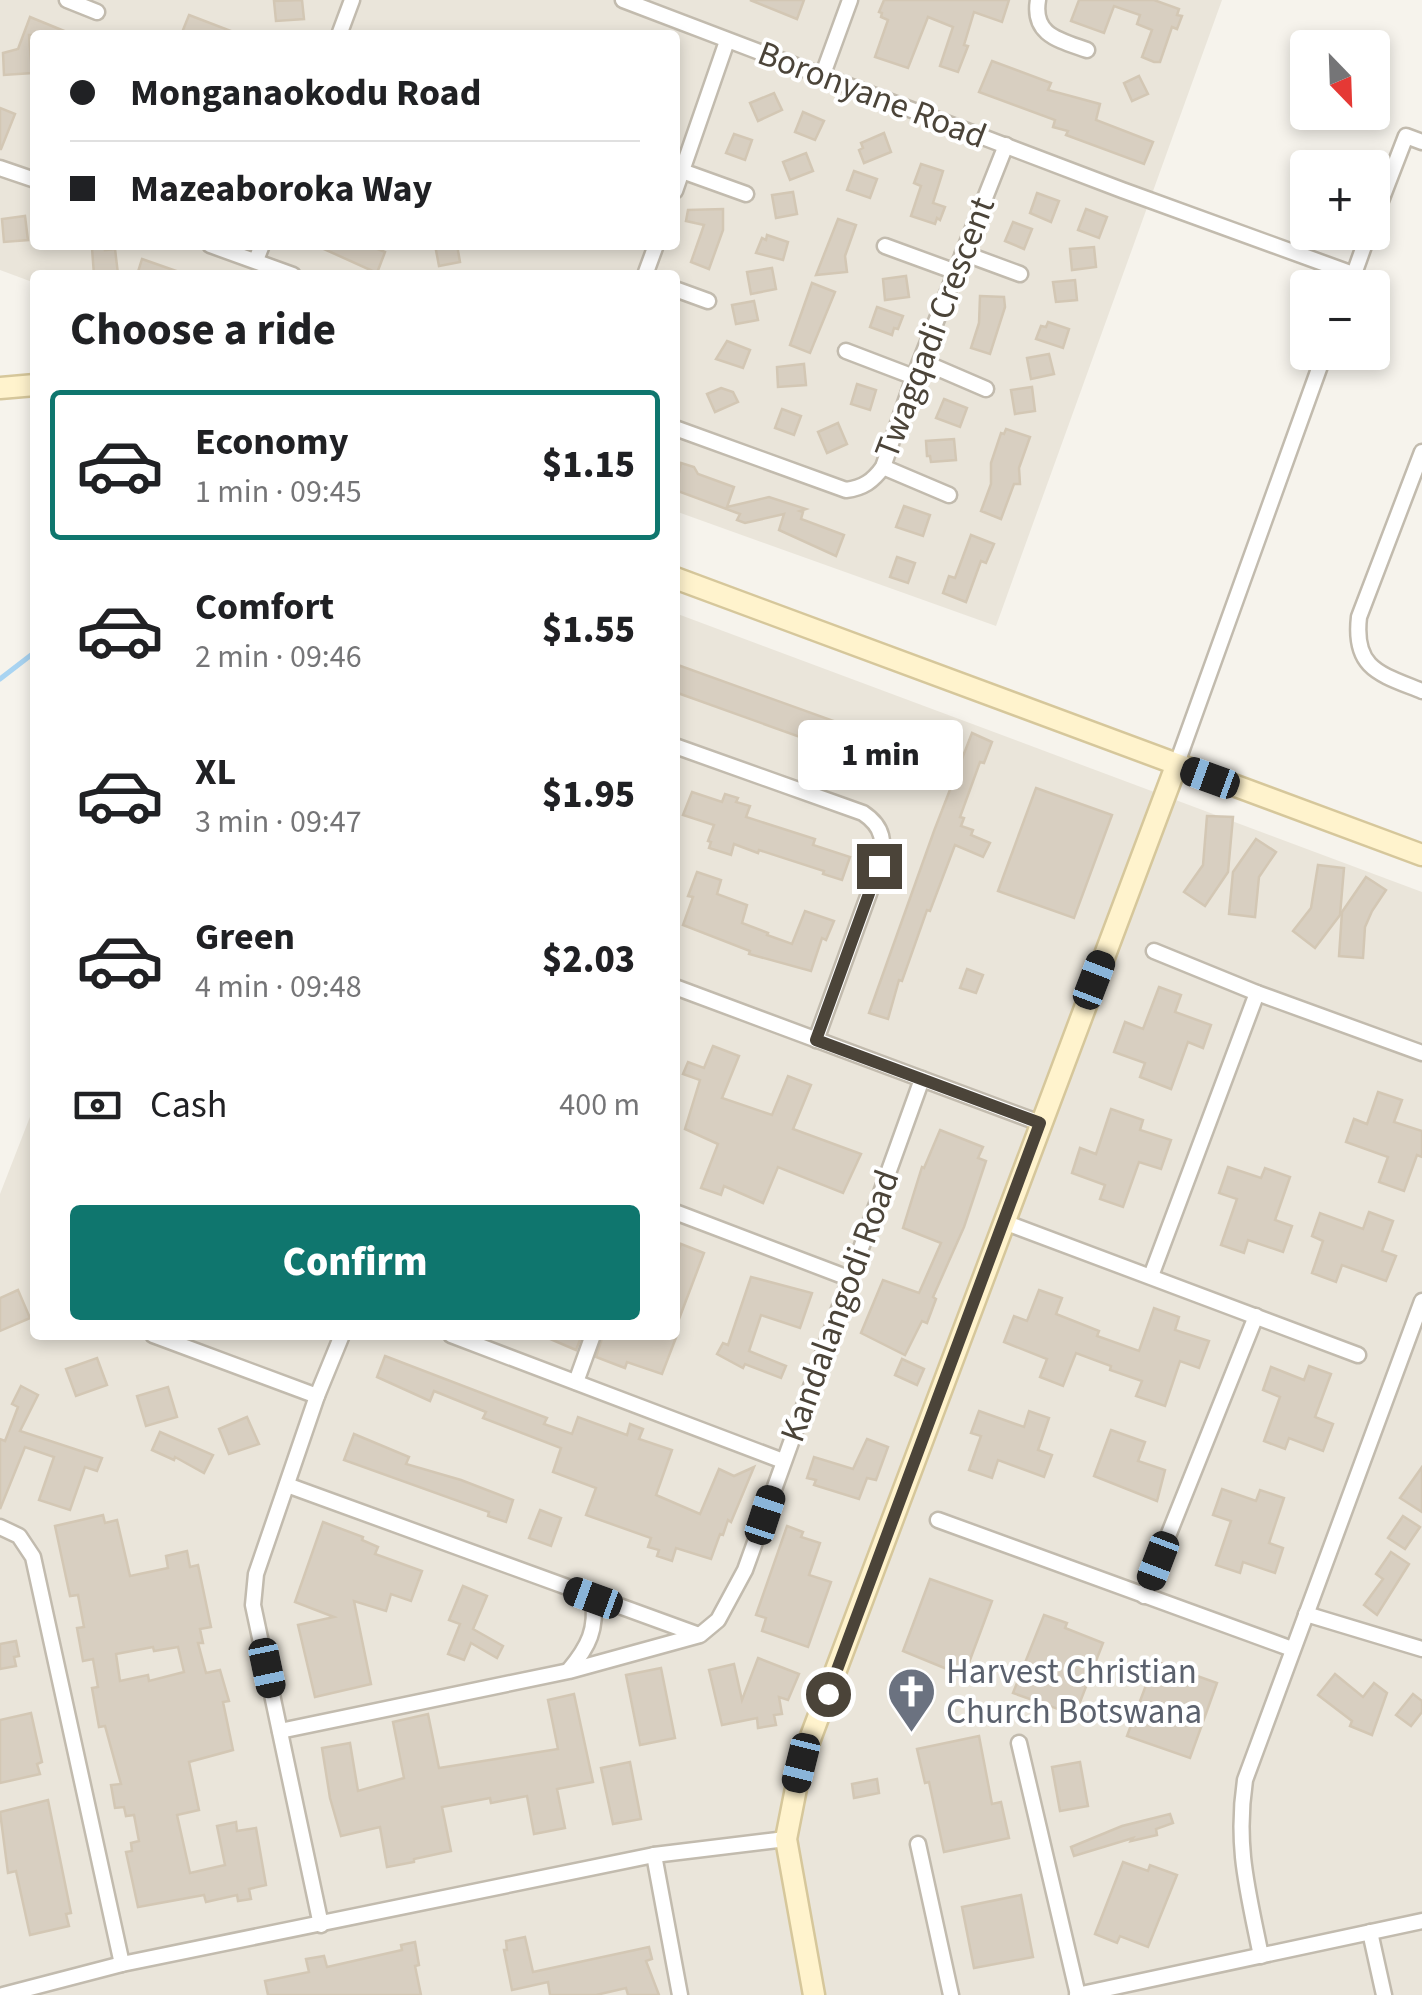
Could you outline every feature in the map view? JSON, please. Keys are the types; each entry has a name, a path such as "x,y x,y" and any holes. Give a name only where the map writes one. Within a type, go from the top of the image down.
{"street":[{"path":"67,0 98,12"},
{"path":"340,30 352,0"},
{"name":"Boronyane Road","path":"623,0 1323,270"},
{"path":"823,74 850,0"},
{"path":"1038,0 1040,28 1049,37 1087,50"},
{"path":"680,177 728,40"},
{"path":"1390,177 1406,136 1422,142"},
{"name":"Twagqadi Crescent","path":"680,430 846,490 866,485 883,467 920,361 1006,146"},
{"path":"0,168 30,178"},
{"path":"682,171 746,194"},
{"path":"885,246 956,272"},
{"path":"225,250 281,270"},
{"path":"256,260 260,250"},
{"path":"963,253 1020,274"},
{"path":"680,291 708,301"},
{"path":"846,351 914,377"},
{"path":"920,361 986,389"},
{"path":"814,1995 786,1838 801,1763 1176,766 1319,370"},
{"path":"0,388 30,385"},
{"path":"1422,452 1360,617 1357,637 1360,654 1372,669 1422,690"},
{"path":"883,467 950,495"},
{"path":"680,580 1422,855"},
{"path":"680,748 862,812 880,829 883,840 879,866 816,1040"},
{"path":"1154,951 1422,1052"},
{"path":"680,989 1040,1123"},
{"path":"1152,1276 1257,993"},
{"name":"Kandalangodi Road","path":"700,1635 718,1620 745,1570 922,1079"},
{"path":"680,1214 851,1279"},
{"path":"1004,1222 1358,1355"},
{"path":"1261,1956 1242,1866 1239,1821 1246,1780 1422,1301"},
{"path":"1144,1596 1256,1316"},
{"path":"166,1340 317,1396"},
{"path":"320,1924 253,1605 256,1574 340,1340"},
{"path":"464,1340 783,1461"},
{"path":"576,1382 591,1340"},
{"path":"287,1485 700,1635"},
{"path":"938,1520 1292,1649"},
{"path":"0,1527 19,1536 33,1557 122,1964"},
{"path":"569,1670 593,1633 593,1598"},
{"path":"1306,1614 1422,1649"},
{"path":"280,1731 569,1670 700,1635"},
{"path":"1019,1743 1077,1995 1422,1920"},
{"path":"3,1995 122,1964 654,1855 786,1838"},
{"path":"918,1844 950,1995"},
{"path":"654,1855 680,1995"},
{"path":"1370,1932 1384,1995"}],"shaded area":[{"path":"0,0 1222,0 996,626 680,513 680,270 30,270 30,281 0,270"},
{"path":"680,615 1422,892 1422,1995 0,1995 0,1194 30,1117 30,1340 680,1340"}],"building":[{"path":"302,0 304,19 276,21 274,1"},
{"path":"750,0 804,0 797,19"},
{"path":"884,0 1009,0 1002,22 974,12 958,72 940,66 953,27 928,17 908,68 875,57 888,20 879,12"},
{"path":"1079,0 1154,0 1179,9 1177,15 1182,16 1177,29 1172,27 1160,62 1154,62 1142,57 1152,30 1137,24 1140,15 1114,6 1104,33 1071,21"},
{"path":"189,15 228,30 183,30"},
{"path":"30,17 62,30 30,30 30,73 4,75 3,53 18,49"},
{"path":"992,61 1051,83 1048,90 1100,104 1096,120 1153,142 1144,164 1066,135 1068,131 1053,127 1055,120 979,92"},
{"path":"1139,76 1148,94 1132,101 1124,83"},
{"path":"774,93 782,110 758,121 750,103"},
{"path":"0,108 15,114 1,149 0,149"},
{"path":"803,112 824,121 815,140 795,132"},
{"path":"884,133 891,152 864,163 859,150 863,148 861,143"},
{"path":"734,134 752,140 745,160 726,153"},
{"path":"806,153 813,171 790,180 783,162"},
{"path":"921,164 943,171 933,203 945,207 935,224 911,216 921,186 914,183"},
{"path":"854,171 877,179 870,198 847,190"},
{"path":"793,192 797,214 776,218 772,195"},
{"path":"1037,193 1059,201 1051,222 1030,213"},
{"path":"723,209 723,230 709,269 691,262 704,225 686,221 688,210"},
{"path":"1086,209 1107,217 1099,238 1078,230"},
{"path":"25,216 28,240 4,242 2,219"},
{"path":"838,219 856,225 845,256 847,272 816,275"},
{"path":"1013,222 1032,229 1024,249 1005,241"},
{"path":"767,235 788,242 783,260 756,253"},
{"path":"1094,247 1096,267 1072,270 1070,249"},
{"path":"92,250 115,250 118,270 94,270"},
{"path":"326,250 385,252 378,270"},
{"path":"436,250 458,250 460,262 439,266"},
{"path":"142,259 173,270 139,270"},
{"path":"772,268 776,289 751,294 747,272"},
{"path":"906,276 909,297 885,300 883,279"},
{"path":"1075,280 1077,300 1056,302 1053,282"},
{"path":"812,283 835,292 810,353 790,345"},
{"path":"980,296 1004,297 1005,307 990,354 971,348 979,323"},
{"path":"754,301 758,320 736,324 732,305"},
{"path":"877,307 903,316 892,335 870,327"},
{"path":"1048,322 1069,329 1063,348 1036,339 1041,326 1046,327"},
{"path":"727,341 750,350 743,368 716,359"},
{"path":"1049,354 1054,374 1031,379 1027,358"},
{"path":"804,364 806,385 778,387 777,367"},
{"path":"857,384 876,390 870,410 851,404"},
{"path":"1032,387 1035,411 1015,414 1011,390"},
{"path":"721,388 733,392 738,402 715,412 707,394"},
{"path":"944,399 967,408 960,427 936,418"},
{"path":"782,409 801,416 794,435 775,428"},
{"path":"838,423 847,444 827,453 818,432"},
{"path":"1006,429 1030,437 1019,468 1020,484 1014,484 1001,519 981,511 991,484 991,463"},
{"path":"954,439 956,460 931,462 926,441"},
{"path":"681,463 694,467 698,474 734,487 727,507 769,497 806,509 800,511 801,519 844,535 836,556 779,530 784,514 745,523 737,520 740,514 680,492"},
{"path":"904,506 930,515 923,536 896,527"},
{"path":"971,535 994,544 986,563 981,561 966,602 943,593 949,576 955,578"},
{"path":"897,557 915,563 908,583 890,577"},
{"path":"680,666 853,728 858,733 850,755 680,694"},
{"path":"972,733 992,742 984,763 980,762 960,817 964,818 961,826 990,843 983,857 955,845 902,981 899,980 888,1019 869,1013 934,831"},
{"path":"884,742 903,749 894,772 876,765"},
{"path":"1036,788 1112,815 1074,918 998,891"},
{"path":"692,792 722,802 725,794 738,798 736,802 750,806 746,817 815,839 813,845 850,857 842,880 759,850 758,853 734,844 731,855 709,848 714,825 683,815"},
{"path":"1207,816 1233,817 1228,872 1205,906 1184,892 1203,865"},
{"path":"1256,839 1276,852 1259,877 1255,917 1229,914 1233,872"},
{"path":"1318,865 1344,868 1340,915 1315,948 1293,931 1311,908"},
{"path":"697,872 721,880 717,894 747,905 742,923 792,944 805,911 834,921 826,940 822,938 811,971 749,954 750,951 683,925"},
{"path":"1366,877 1386,890 1365,927 1363,958 1339,956 1342,912"},
{"path":"967,969 983,975 976,993 960,988"},
{"path":"1159,987 1181,995 1175,1012 1211,1025 1203,1048 1188,1042 1171,1089 1140,1077 1145,1063 1114,1052 1125,1022 1143,1029"},
{"path":"713,1046 739,1056 722,1098 772,1115 788,1076 811,1085 793,1129 861,1154 843,1193 778,1167 763,1203 724,1186 721,1195 701,1188 718,1144 685,1129 700,1080 683,1074 688,1062 704,1068"},
{"path":"1378,1092 1402,1100 1394,1122 1422,1131 1422,1157 1417,1155 1404,1191 1379,1182 1388,1157 1346,1142 1354,1119 1367,1124"},
{"path":"1111,1109 1143,1120 1140,1130 1171,1140 1161,1169 1139,1162 1123,1207 1100,1199 1105,1185 1072,1173 1080,1148 1096,1154"},
{"path":"940,1130 983,1147 978,1158 986,1161 964,1227 933,1297 936,1299 927,1323 922,1321 905,1355 861,1333 883,1280 919,1293 941,1243 903,1228 922,1167"},
{"path":"1228,1167 1261,1178 1265,1168 1290,1177 1275,1220 1292,1226 1283,1252 1248,1240 1244,1253 1221,1245 1237,1199 1219,1193"},
{"path":"1369,1212 1393,1221 1382,1251 1396,1256 1386,1281 1342,1265 1336,1282 1312,1273 1323,1241 1312,1236 1320,1213 1363,1229"},
{"path":"680,1247 704,1253 680,1316"},
{"path":"751,1277 812,1293 800,1328 761,1315 749,1351 786,1366 781,1378 745,1364 743,1368 717,1354 723,1343 728,1345"},
{"path":"18,1290 30,1318 0,1331 0,1298"},
{"path":"1039,1290 1062,1298 1056,1314 1099,1331 1097,1336 1139,1351 1154,1308 1179,1317 1175,1330 1209,1341 1199,1368 1180,1361 1165,1406 1136,1396 1142,1381 1076,1353 1063,1386 1040,1377 1047,1359 1004,1342 1014,1316 1027,1321"},
{"path":"553,1340 580,1340 576,1350"},
{"path":"601,1340 675,1340 662,1374 627,1362 625,1368 596,1357"},
{"path":"385,1356 547,1418 544,1424 572,1434 578,1417 627,1435 630,1424 643,1429 639,1439 672,1450 656,1495 700,1514 719,1469 734,1476 754,1467 711,1559 676,1548 672,1561 657,1556 659,1550 648,1547 651,1538 586,1515 596,1488 553,1472 561,1448 483,1418 486,1412 434,1391 430,1401 377,1377"},
{"path":"97,1358 107,1385 76,1396 66,1369"},
{"path":"902,1359 924,1369 917,1385 895,1375"},
{"path":"1309,1366 1331,1374 1315,1417 1333,1424 1323,1451 1289,1438 1285,1449 1264,1441 1280,1397 1263,1390 1271,1367 1304,1380"},
{"path":"21,1386 38,1395 20,1431 102,1458 97,1471 85,1467 70,1510 39,1500 54,1457 25,1447 0,1509 0,1439 5,1441 18,1407 12,1404"},
{"path":"168,1387 177,1417 146,1426 137,1396"},
{"path":"979,1411 1024,1427 1029,1411 1049,1418 1038,1450 1052,1455 1044,1477 998,1460 992,1478 969,1470 981,1436 971,1433"},
{"path":"247,1417 259,1444 229,1454 219,1429"},
{"path":"1111,1430 1145,1442 1138,1461 1165,1470 1157,1501 1094,1476"},
{"path":"160,1432 213,1455 204,1473 152,1450"},
{"path":"354,1434 409,1457 406,1464 513,1500 506,1522 488,1516 489,1512 344,1460"},
{"path":"867,1439 888,1447 876,1480 867,1478 859,1499 814,1485 816,1480 807,1478 814,1457 853,1469"},
{"path":"1422,1467 1422,1512 1400,1498"},
{"path":"1222,1489 1256,1501 1260,1490 1284,1498 1269,1543 1283,1548 1275,1573 1243,1562 1240,1573 1216,1565 1231,1521 1213,1515"},
{"path":"540,1510 561,1518 551,1546 529,1538"},
{"path":"103,1515 105,1523 117,1520 130,1576 168,1568 166,1556 187,1551 190,1567 198,1565 211,1627 200,1629 203,1643 198,1643 206,1673 220,1670 229,1701 223,1702 233,1750 189,1762 199,1810 177,1815 190,1873 225,1865 217,1826 236,1822 237,1831 256,1828 266,1885 249,1889 251,1899 238,1901 237,1895 206,1902 204,1895 138,1907 126,1852 132,1851 131,1843 139,1841 134,1815 126,1816 124,1807 115,1808 111,1785 121,1784 105,1726 99,1727 92,1688 98,1687 93,1659 83,1661 77,1628 84,1627 78,1595 70,1596 55,1526","holes":["153,1647 154,1651 178,1647 184,1672 149,1681 148,1675 120,1681 116,1654"]},
{"path":"1403,1516 1420,1527 1405,1549 1388,1538"},
{"path":"323,1522 363,1537 362,1540 378,1547 375,1554 422,1571 411,1601 391,1594 386,1611 354,1601 371,1684 315,1697 298,1625 334,1617 295,1602"},
{"path":"787,1526 803,1532 801,1537 820,1543 809,1575 831,1582 808,1647 762,1631 766,1618 756,1615"},
{"path":"1391,1552 1409,1564 1377,1615 1364,1605 1383,1579 1376,1574"},
{"path":"930,1579 992,1601 964,1676 903,1651"},
{"path":"463,1586 487,1596 473,1629 503,1646 497,1658 471,1643 464,1660 448,1654 460,1624 449,1620"},
{"path":"1044,1615 1103,1643 1075,1715 1013,1693"},
{"path":"16,1641 16,1666 0,1669 0,1644"},
{"path":"758,1658 799,1674 788,1700 779,1697 782,1714 774,1715 776,1725 758,1728 757,1718 722,1725 709,1670 734,1664 742,1700"},
{"path":"1155,1661 1217,1683 1190,1758 1127,1736"},
{"path":"661,1668 675,1738 640,1745 626,1675"},
{"path":"1335,1674 1363,1697 1374,1683 1387,1693 1372,1735 1350,1726 1352,1721 1318,1695"},
{"path":"574,1694 593,1782 557,1789 565,1828 534,1834 527,1796 442,1807 451,1851 414,1862 387,1867 380,1827 341,1836 322,1748 350,1743 358,1791 404,1778 393,1722 428,1714 439,1768 558,1749 548,1700"},
{"path":"1413,1694 1422,1701 1422,1712 1411,1726 1396,1715"},
{"path":"31,1713 42,1762 37,1764 40,1774 0,1783 0,1720"},
{"path":"979,1736 992,1804 1001,1802 1009,1838 944,1852 929,1782 925,1783 917,1749"},
{"path":"630,1762 641,1819 613,1824 601,1768"},
{"path":"1080,1762 1088,1806 1060,1811 1052,1767"},
{"path":"877,1779 879,1793 854,1798 852,1784"},
{"path":"48,1800 71,1913 66,1914 69,1926 30,1935 16,1871 8,1873 0,1812"},
{"path":"1170,1814 1173,1823 1156,1829 1157,1835 1074,1856 1071,1847 1122,1826"},
{"path":"1123,1862 1148,1871 1150,1865 1177,1875 1148,1947 1120,1936 1117,1943 1095,1934"},
{"path":"1021,1895 1033,1957 974,1968 962,1907"},
{"path":"525,1937 533,1972 649,1947 652,1959 646,1961 659,1995 628,1995 626,1988 596,1995 550,1995 548,1982 512,1990 504,1950 506,1941"},
{"path":"415,1942 421,1995 268,1995 265,1981 309,1972 306,1959 324,1956 327,1967 402,1950 401,1945"}],"waterway":[{"path":"0,679 30,656"}],"place":[{"name":"Harvest Christian Church Botswana","path":"911,1734"}],"route":[{"path":"828,1694 1040,1123 816,1040 879,866"}]}
